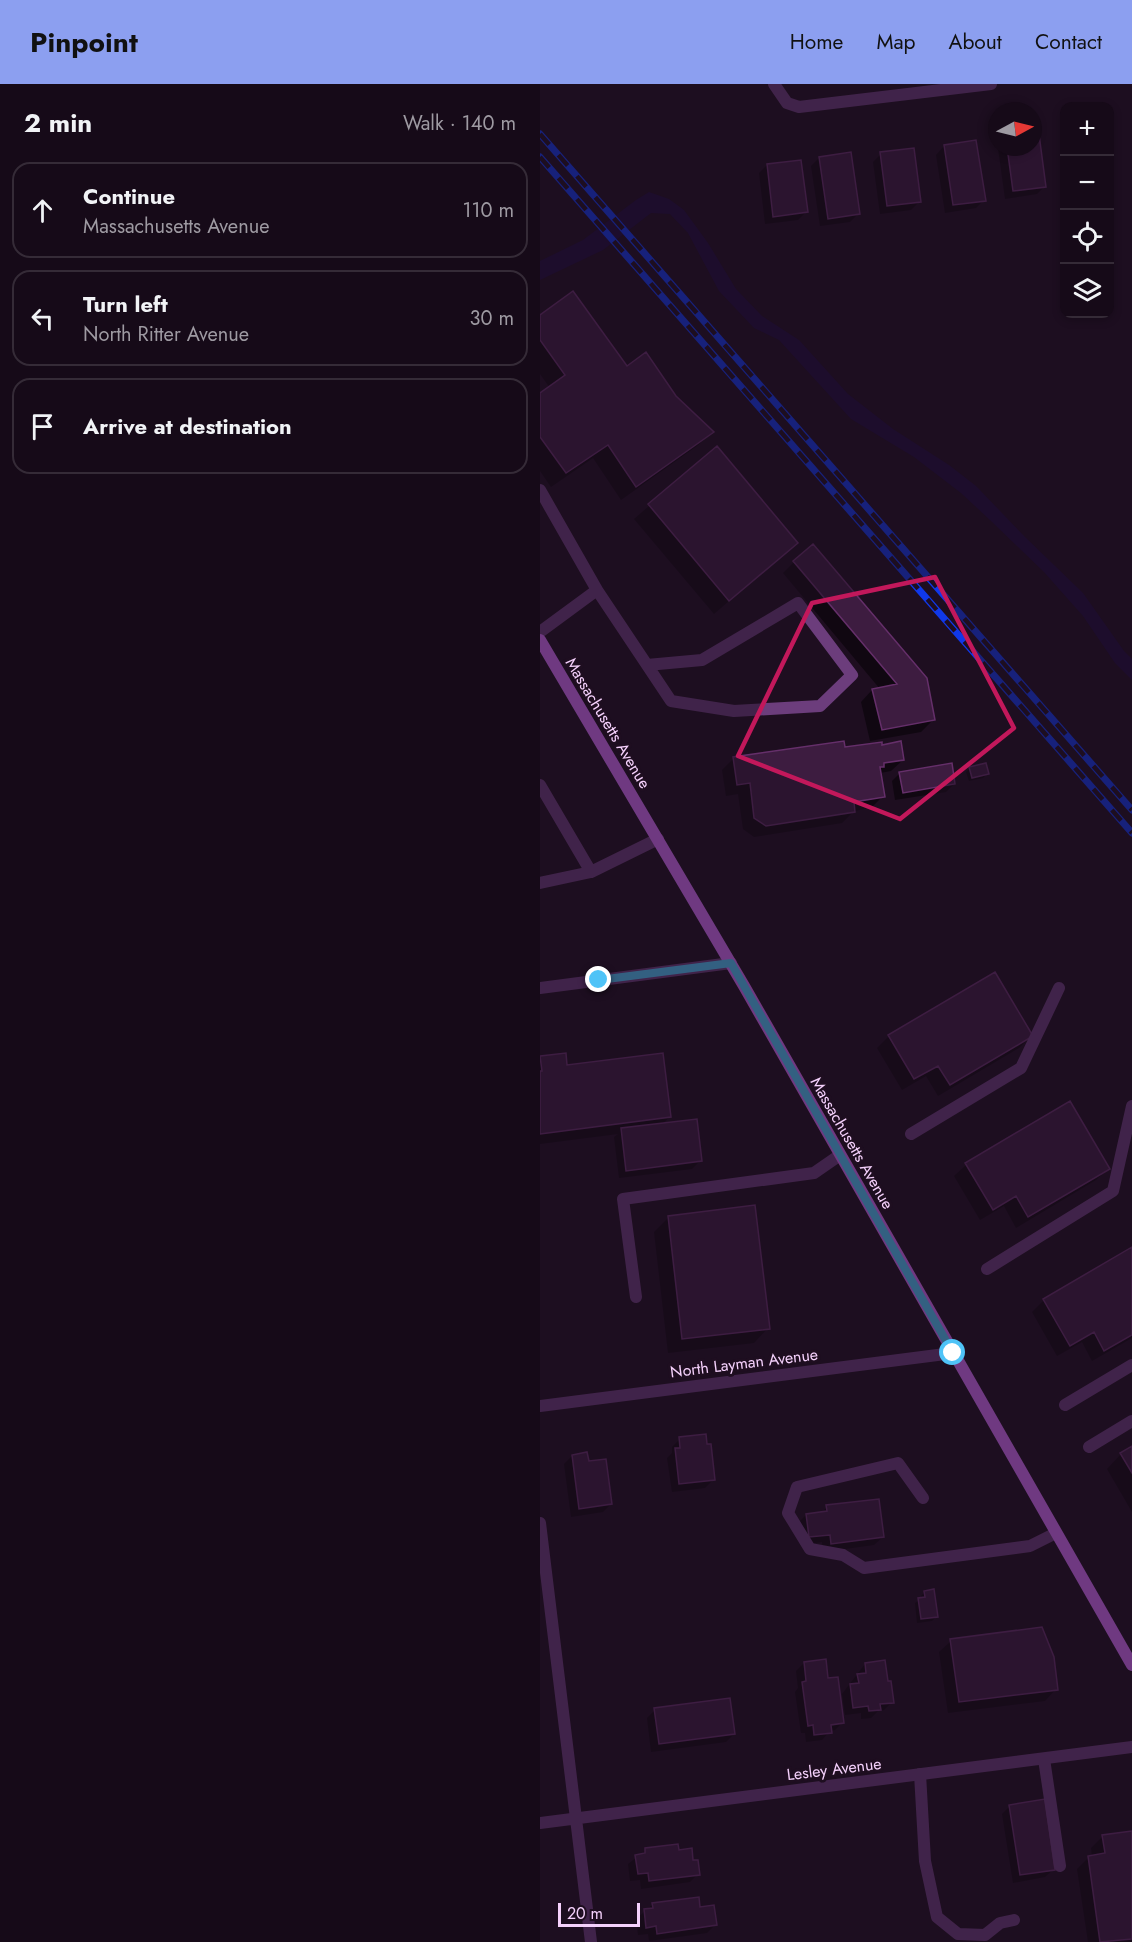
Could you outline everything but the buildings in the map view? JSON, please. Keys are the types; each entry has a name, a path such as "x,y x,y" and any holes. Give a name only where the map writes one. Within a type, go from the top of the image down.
{"main road":[{"name":"Massachusetts Avenue","path":"540,640 731,963 1132,1665"}],"street":[{"path":"774,84 787,102 799,107 991,84"},
{"path":"540,490 597,590 647,665 671,701 734,711 820,706 852,675 798,603 702,660 647,665"},
{"path":"540,632 597,590"},
{"path":"540,785 591,872"},
{"path":"540,883 591,872 658,839"},
{"path":"540,988 731,963"},
{"path":"910,1134 1021,1068 1059,988"},
{"path":"987,1269 1113,1191 1132,1106"},
{"path":"636,1297 623,1199 814,1173 840,1155"},
{"name":"North Layman Avenue","path":"540,1406 953,1353"},
{"path":"1065,1405 1132,1365"},
{"path":"1089,1447 1132,1421"},
{"path":"922,1498 898,1462 797,1487 788,1513 810,1549 843,1555 864,1568 1030,1546 1056,1533"},
{"path":"540,1523 591,1942"},
{"name":"Lesley Avenue","path":"540,1823 1132,1747"},
{"path":"1044,1759 1060,1866"},
{"path":"920,1774 925,1861 937,1917 958,1934 976,1935 985,1935 1000,1923 1014,1920"}],"highlighted area":[{"path":"935,577 1014,728 900,819 738,756 812,603"}],"shaded area":[{"path":"649,192 669,199 684,210 708,243 736,289 762,316 799,340 848,394 893,429 949,465 976,486 1083,593 1132,659 1132,680 1115,663 1083,616 1044,572 990,520 961,493 914,457 851,419 779,340 754,328 719,291 688,233 670,214 651,213 603,250 540,280 540,261 583,240"}],"railway":[{"path":"540,134 1132,810"},
{"path":"540,157 1132,833"}],"route":[{"path":"599,980 731,963 953,1353"}]}
